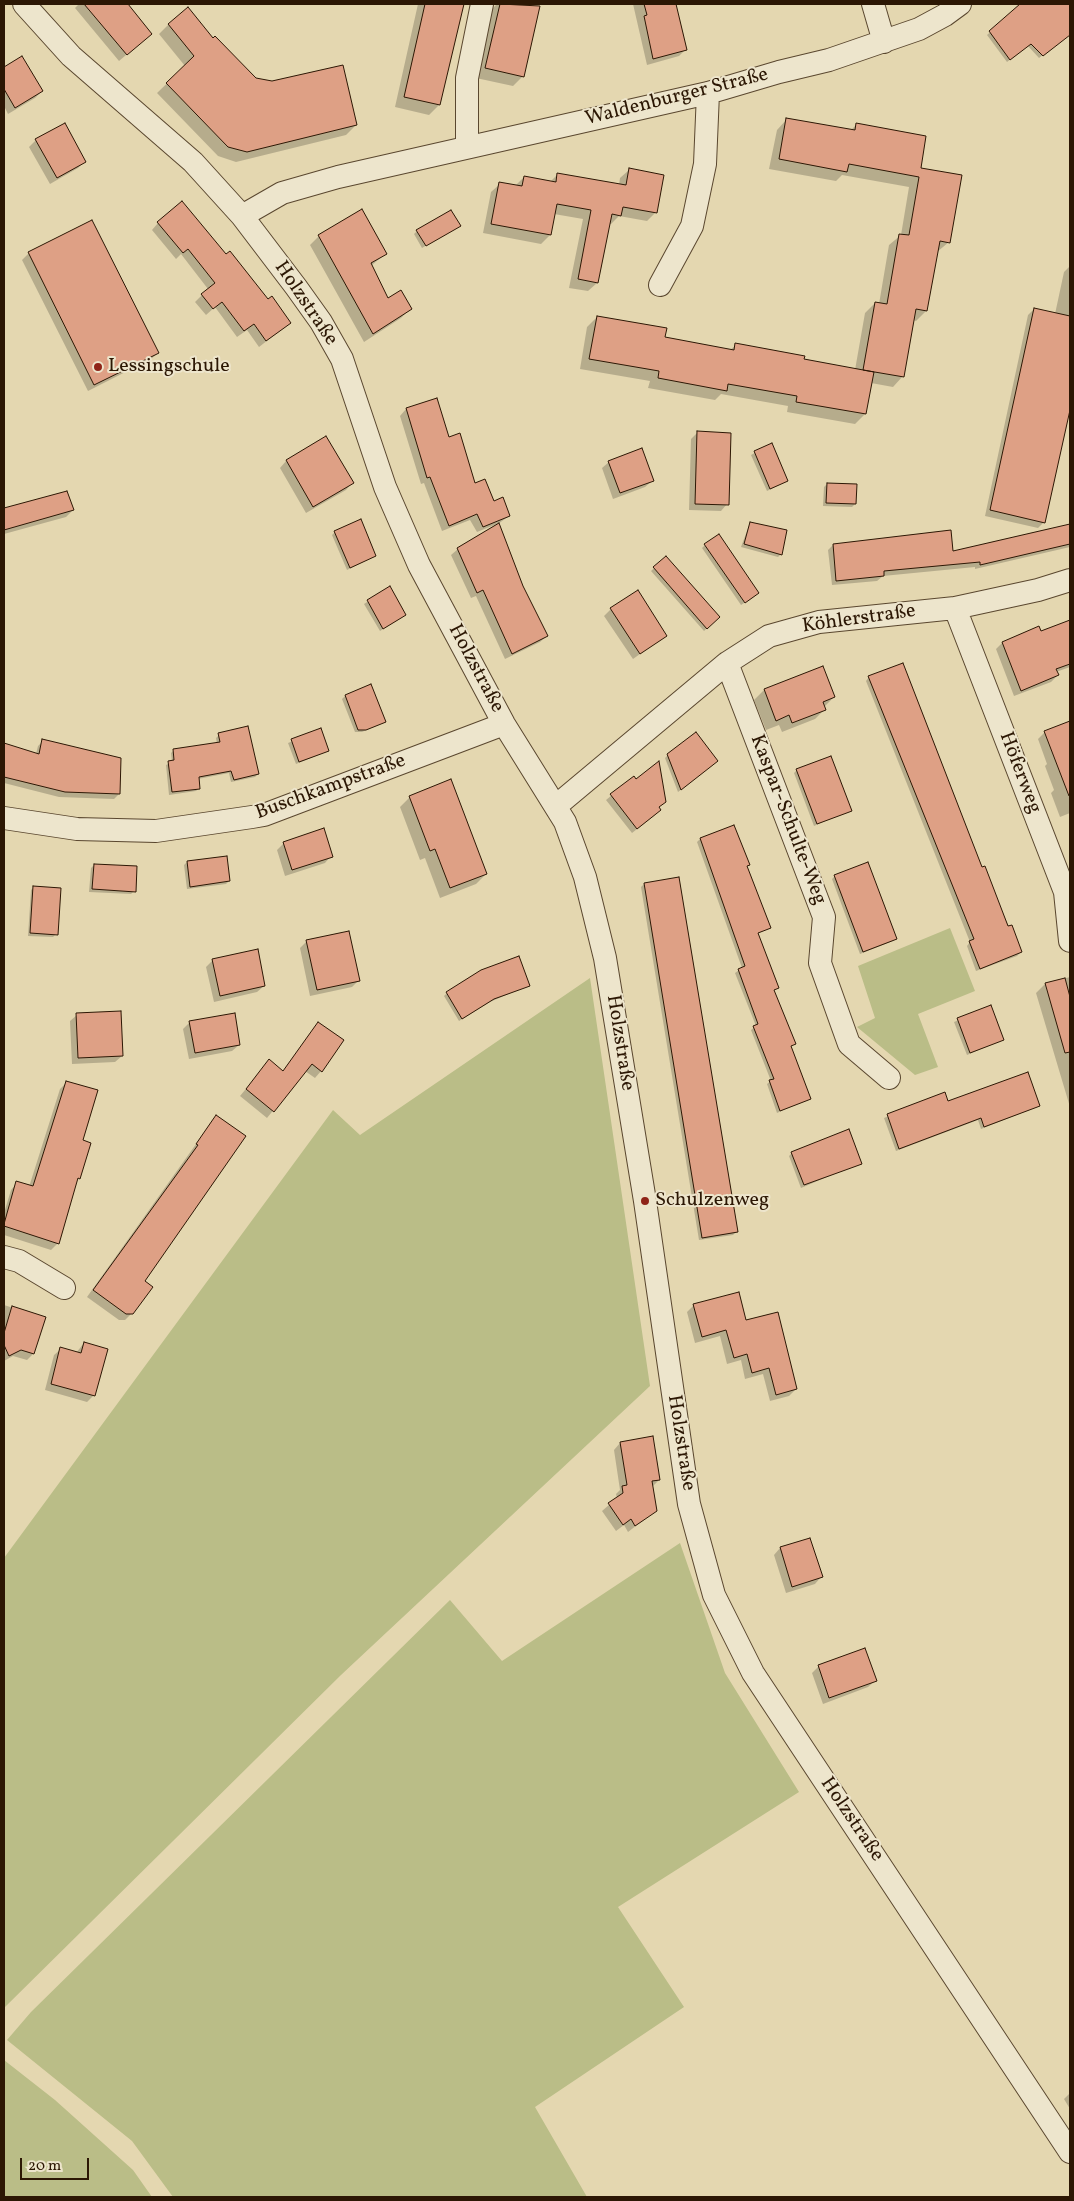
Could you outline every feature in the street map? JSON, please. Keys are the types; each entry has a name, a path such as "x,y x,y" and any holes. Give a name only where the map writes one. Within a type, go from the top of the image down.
{"street":[{"name":"Holzstraße","path":"24,4 71,56 177,146 242,216 321,322 342,359 386,487 419,564 504,724 556,806 575,847 585,878 605,958 649,1228 689,1504 714,1595 753,1674 1070,2152"},
{"path":"467,148 467,78 482,4"},
{"path":"873,4 884,42"},
{"name":"Waldenburger Straße","path":"242,216 282,192 338,177 708,93 779,72 829,60 919,29 946,15 960,4"},
{"path":"660,285 692,226 705,164 708,93"},
{"name":"Köhlerstraße","path":"556,806 727,663 769,636 819,622 955,608 1038,590 1070,580"},
{"name":"Höferweg","path":"955,608 1065,892 1070,941"},
{"name":"Kaspar-Schulte-Weg","path":"727,663 824,917 820,963 849,1044 889,1078"},
{"name":"Buschkampstraße","path":"4,818 77,829 156,831 252,818 504,724"},
{"path":"4,1257 19,1262 64,1288"}],"green space":[{"path":"950,928 975,991 918,1014 938,1067 915,1075 857,1027 875,1018 858,966"},
{"path":"590,978 650,1386 341,1675 4,2008 4,1558 333,1110 360,1135"},
{"path":"680,1543 725,1673 799,1792 618,1907 684,2007 535,2107 587,2197 173,2197 132,2141 7,2040 31,2012 450,1600 502,1661"},
{"path":"4,2060 55,2100 133,2170 152,2197 4,2197"}],"building":[{"path":"84,4 128,4 152,34 127,55"},
{"path":"425,4 464,4 440,105 404,97"},
{"path":"500,4 540,6 524,77 485,68"},
{"path":"644,4 676,4 687,50 653,59 644,16 647,15"},
{"path":"1020,4 1070,4 1070,35 1043,56 1031,44 1010,60 989,31"},
{"path":"188,7 213,38 215,36 256,78 272,81 343,65 357,125 247,152 228,147 166,83 194,56 168,24"},
{"path":"22,56 43,91 15,108 4,89 4,67"},
{"path":"786,118 855,130 856,123 926,136 921,168 962,175 950,243 940,241 927,311 916,309 904,377 863,370 875,302 887,304 899,234 909,235 919,177 849,164 847,172 779,159"},
{"path":"65,123 86,162 57,178 35,139"},
{"path":"629,168 664,175 657,213 623,207 621,216 612,214 598,283 578,279 591,210 557,204 551,235 491,224 499,182 522,186 524,176 556,182 557,173 626,185"},
{"path":"182,201 226,254 230,251 268,299 272,296 291,323 266,341 254,324 244,331 222,302 213,309 201,294 215,283 188,249 183,253 157,222"},
{"path":"362,209 387,254 371,263 388,298 401,290 412,309 373,334 318,235"},
{"path":"451,210 461,226 426,246 416,230"},
{"name":"Lessingschule","path":"92,220 159,353 94,385 28,252"},
{"path":"1034,308 1070,316 1070,410 1045,523 990,510"},
{"path":"597,316 667,328 665,337 734,350 735,343 805,356 804,359 874,372 866,414 796,402 797,396 728,384 727,391 658,378 659,371 589,359"},
{"path":"437,398 449,437 460,433 475,483 485,479 494,501 503,497 510,516 483,527 477,514 449,526 430,477 427,478 406,408"},
{"path":"697,431 731,433 729,505 695,504"},
{"path":"326,436 354,483 313,507 286,460"},
{"path":"772,443 788,481 770,489 754,451"},
{"path":"642,448 654,481 620,493 608,461"},
{"path":"827,483 857,484 856,504 826,503"},
{"path":"67,491 74,510 4,530 4,508"},
{"path":"361,519 376,556 350,568 334,531"},
{"path":"750,522 787,530 782,555 744,544"},
{"path":"499,523 523,586 548,636 512,654 483,590 477,593 457,548"},
{"path":"1070,524 1070,544 980,565 980,562 884,571 884,576 836,581 833,544 951,530 953,551"},
{"path":"719,534 759,593 745,603 704,544"},
{"path":"666,556 720,617 707,629 653,567"},
{"path":"390,586 406,615 383,629 367,600"},
{"path":"638,590 667,636 640,654 610,608"},
{"path":"1070,620 1070,664 1056,669 1059,675 1021,691 1002,642 1039,626 1041,631"},
{"path":"903,663 982,867 985,866 1008,926 1012,925 1022,952 980,969 969,941 974,939 868,676"},
{"path":"823,666 835,697 823,702 826,710 792,723 789,715 776,721 764,689"},
{"path":"371,684 386,722 366,730 358,730 345,695"},
{"path":"1070,721 1070,796 1069,796 1044,731"},
{"path":"248,726 259,774 234,780 231,771 199,777 200,789 172,792 168,761 174,760 173,749 220,742 218,733"},
{"path":"321,728 329,751 299,762 291,739"},
{"path":"696,732 718,761 681,790 667,754"},
{"path":"42,739 121,758 120,794 65,792 4,777 4,743 39,754"},
{"path":"831,756 852,811 817,824 796,769"},
{"path":"659,761 666,802 659,807 661,810 637,829 610,794 634,776 636,779"},
{"path":"451,779 487,874 450,888 435,849 430,851 409,796"},
{"path":"734,825 750,865 747,866 771,928 758,933 779,988 774,990 796,1044 791,1046 811,1099 780,1111 769,1080 774,1079 753,1026 758,1024 738,969 745,966 700,838"},
{"path":"324,828 333,857 292,870 283,842"},
{"path":"227,856 230,881 190,887 187,861"},
{"path":"868,862 897,939 863,952 834,875"},
{"path":"94,864 137,866 136,892 92,889"},
{"path":"679,877 738,1232 702,1238 644,883"},
{"path":"33,886 61,888 58,935 30,933"},
{"path":"349,931 360,981 317,990 306,940"},
{"path":"258,949 265,986 220,996 212,959"},
{"path":"519,956 530,986 494,999 462,1019 446,992 481,970"},
{"path":"1065,978 1070,997 1070,1052 1065,1053 1045,983"},
{"path":"991,1005 1004,1040 970,1053 957,1018"},
{"path":"121,1011 123,1056 78,1058 76,1013"},
{"path":"235,1013 240,1045 195,1053 189,1021"},
{"path":"318,1022 344,1040 322,1072 312,1064 274,1112 246,1089 269,1059 283,1071"},
{"path":"1028,1072 1040,1106 984,1127 981,1118 899,1149 887,1114 945,1092 948,1101"},
{"path":"66,1081 98,1090 83,1140 91,1143 80,1179 78,1178 59,1244 4,1226 4,1224 16,1181 33,1186"},
{"path":"216,1115 246,1136 145,1281 153,1287 133,1314 126,1314 93,1290 198,1145 196,1144"},
{"path":"849,1129 862,1164 804,1185 791,1152"},
{"path":"739,1292 746,1320 778,1312 797,1389 776,1395 769,1368 752,1373 747,1354 734,1358 726,1330 702,1337 693,1304"},
{"path":"12,1306 46,1317 34,1354 21,1350 9,1356 4,1345 4,1333"},
{"path":"84,1342 108,1349 95,1396 51,1384 60,1347 81,1353"},
{"path":"653,1436 660,1480 652,1481 657,1511 635,1526 631,1519 623,1525 608,1503 623,1493 622,1486 627,1485 620,1442"},
{"path":"810,1538 823,1577 792,1587 780,1547"},
{"path":"865,1648 877,1681 829,1698 818,1665"}],"place":[{"name":"Lessingschule","path":"98,367"},
{"name":"Schulzenweg","path":"645,1201"}]}
